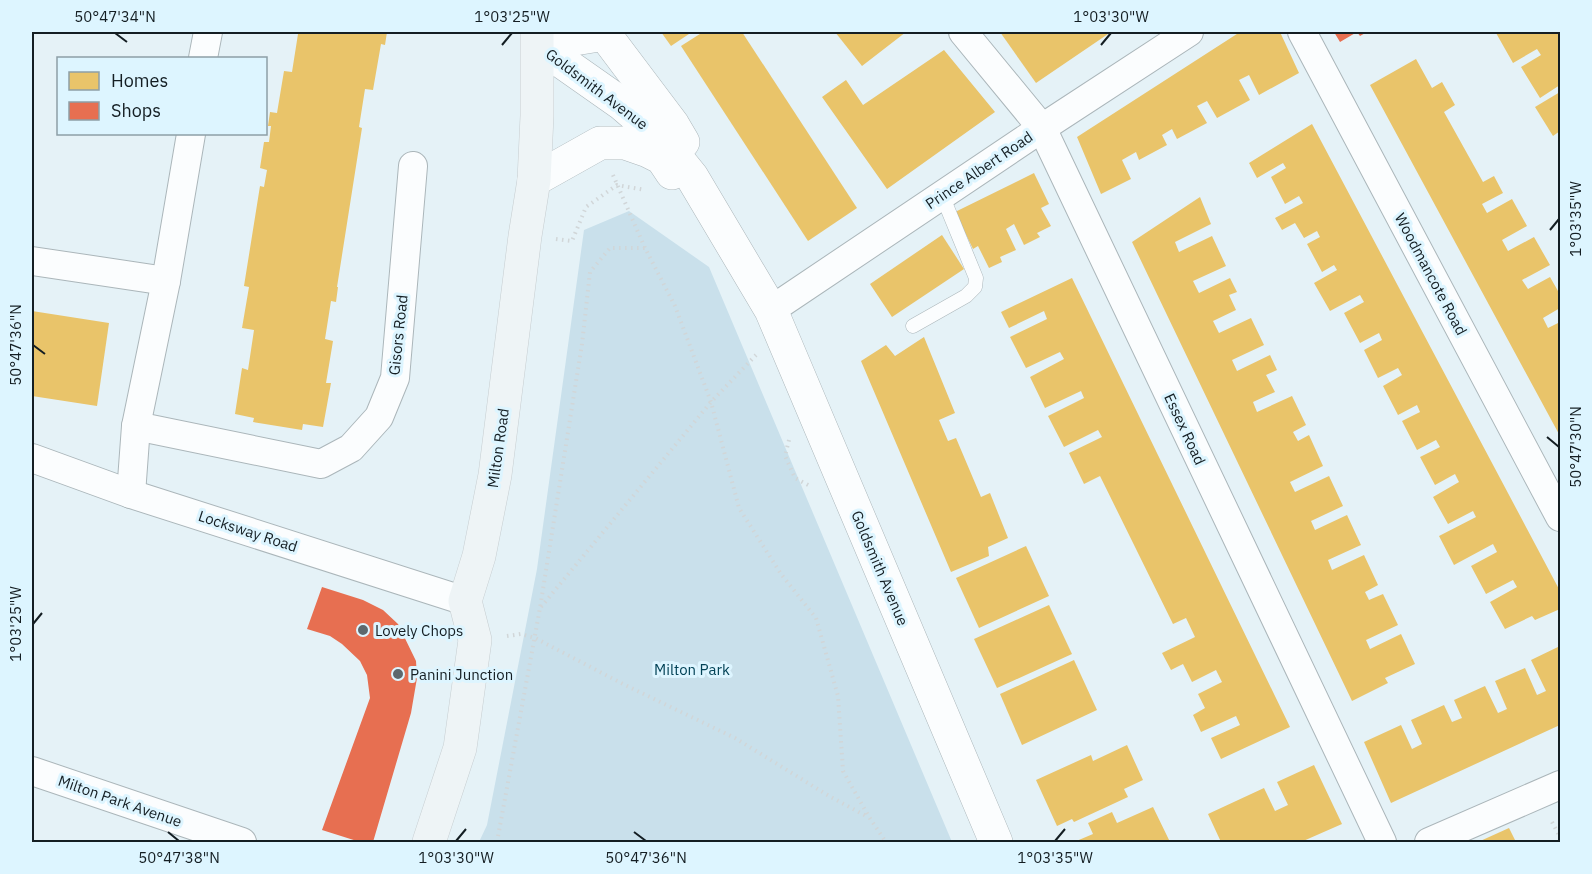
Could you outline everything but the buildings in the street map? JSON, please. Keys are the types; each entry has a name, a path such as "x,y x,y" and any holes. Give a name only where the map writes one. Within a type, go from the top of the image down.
{"main road":[{"name":"Goldsmith Avenue","path":"537,38 604,33 673,124 743,240 766,303 996,843"},
{"name":"Goldsmith Avenue","path":"537,38 658,135 692,177 766,303"},
{"name":"Milton Road","path":"465,601 479,556 495,476 534,180 537,38"},
{"path":"534,180 600,143 625,143 662,158 718,243 766,303"},
{"path":"429,843 460,748 475,640 465,601"}],"street":[{"path":"203,57 208,32"},
{"name":"Essex Road","path":"963,32 1041,128 1382,843"},
{"name":"Prince Albert Road","path":"766,303 942,195 1189,32"},
{"name":"Woodmancote Road","path":"1302,32 1560,517"},
{"path":"131,494 136,426 166,281 191,135"},
{"name":"Gisors Road","path":"136,426 321,464 351,447 379,417 395,378 413,166"},
{"path":"32,261 166,281"},
{"name":"Locksway Road","path":"32,458 131,494 465,601"},
{"name":"Milton Park Avenue","path":"32,771 242,843"},
{"path":"1429,843 1560,785"}],"lane":[{"path":"913,326 966,296 975,286 976,278 942,195"}],"path":[{"path":"600,143 645,249 675,306 711,402 739,508 781,574 816,618 838,696 843,771 868,817 886,843"},
{"path":"525,236 572,241 586,207 617,185 649,191"},
{"path":"497,843 540,609 582,344 590,272 610,248 645,249"},
{"path":"540,609 711,402 757,354 761,364"},
{"path":"792,431 785,456 795,478 811,487"},
{"path":"475,640 521,634 535,638 735,738 829,796 868,817"}],"green space":[{"name":"Milton Park","path":"629,211 709,267 952,842 479,842 487,825 537,569 584,230"}],"place":[{"name":"Lovely Chops","path":"363,630"},
{"name":"Panini Junction","path":"398,674"}]}
